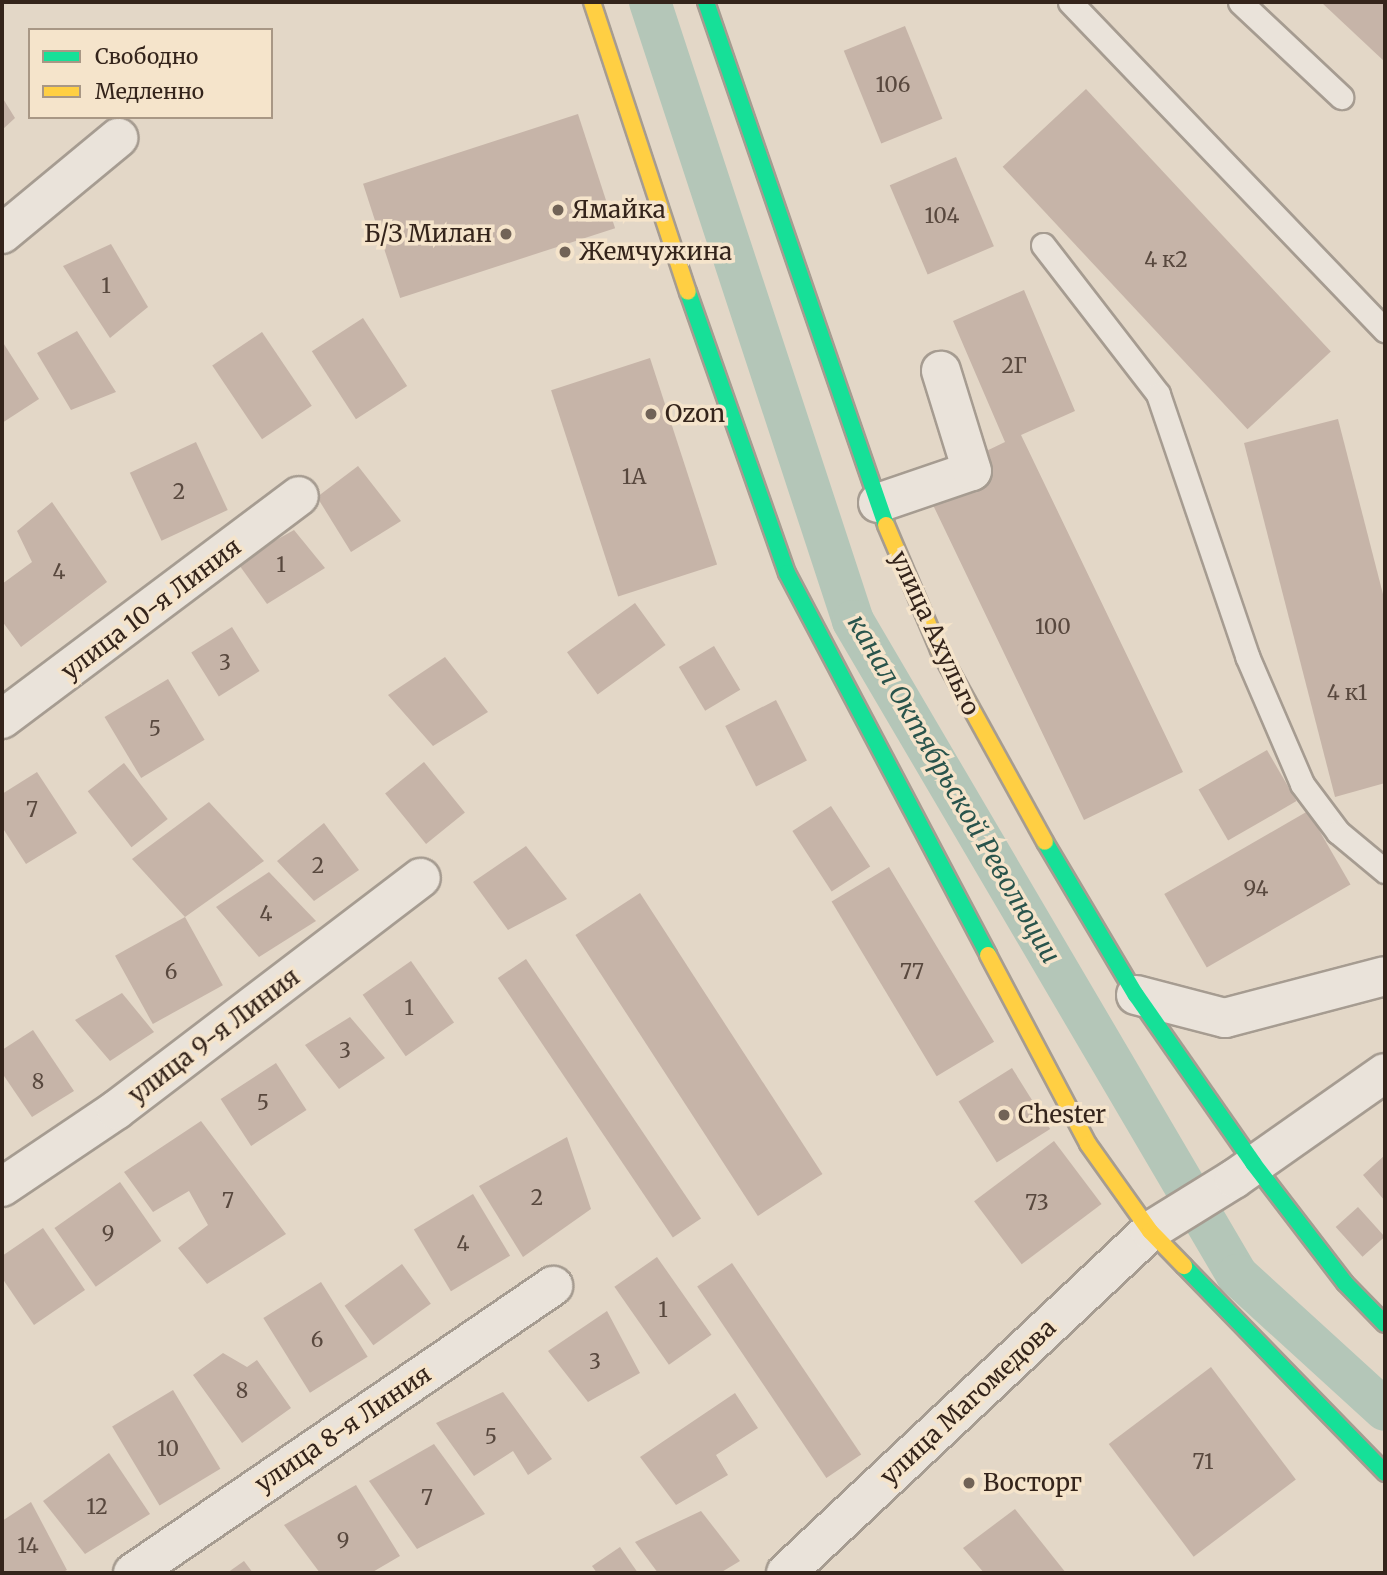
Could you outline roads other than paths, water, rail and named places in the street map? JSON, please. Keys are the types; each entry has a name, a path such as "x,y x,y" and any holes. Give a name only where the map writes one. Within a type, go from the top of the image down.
{"main road":[{"path":"592,2 706,348 787,573 1088,1144 1150,1231 1385,1473"},
{"name":"улица Ахульго","path":"706,2 878,503 939,650 993,753 1243,1171"},
{"path":"1243,1171 1385,1324"}],"street":[{"path":"2,234 118,138"},
{"path":"878,503 972,471 941,371"},
{"name":"улица 10-я Линия","path":"2,719 299,496"},
{"name":"улица 9-я Линия","path":"2,1187 116,1110 421,877"},
{"path":"1136,995 1225,1018 1385,976"},
{"path":"1243,1171 1385,1073"},
{"name":"улица Магомедова","path":"786,1573 1150,1231 1243,1171"},
{"name":"улица 8-я Линия","path":"133,1573 553,1286"}],"lane":[{"path":"1070,2 1385,330"},
{"path":"1240,2 1341,97"},
{"path":"1044,245 1158,394 1247,656 1302,784 1338,832 1385,871"}],"waterway":[{"name":"канал Октябрьской Революции","path":"650,2 853,621 1237,1275 1385,1410"}],"place":[{"name":"Ямайка","path":"558,210"},
{"name":"Б/З Милан","path":"506,234"},
{"name":"Жемчужина","path":"565,252"},
{"name":"Ozon","path":"651,414"},
{"name":"Chester","path":"1004,1115"},
{"name":"Восторг","path":"969,1483"}]}
